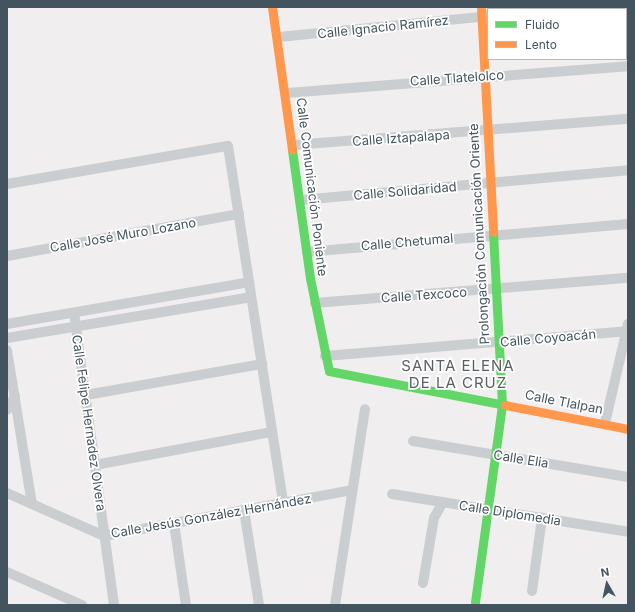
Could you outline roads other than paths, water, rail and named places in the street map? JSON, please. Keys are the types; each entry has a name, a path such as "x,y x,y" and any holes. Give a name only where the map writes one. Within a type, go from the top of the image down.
{"street":[{"name":"Calle Comunicación Poniente","path":"272,7 279,38 307,252 315,303 329,371"},
{"path":"613,8 628,7"},
{"name":"Calle Ignacio Ramírez","path":"279,38 483,13"},
{"name":"Prolongación Comunicación Oriente","path":"475,602 497,455 502,404 497,342 486,132 483,13"},
{"name":"Calle Tlatelolco","path":"286,93 484,76 628,66"},
{"name":"Calle Iztapalapa","path":"294,145 486,132 628,119"},
{"path":"7,184 228,146 283,503"},
{"name":"Calle Solidaridad","path":"301,200 628,170"},
{"name":"Calle José Muro Lozano","path":"7,256 239,214"},
{"name":"Calle Chetumal","path":"307,252 628,224"},
{"name":"Calle Texcoco","path":"315,303 494,290 628,278"},
{"path":"7,324 249,282"},
{"path":"7,338 251,297"},
{"name":"Calle Felipe Hernadez Olvera","path":"74,313 114,605"},
{"path":"605,423 628,328"},
{"name":"Calle Coyoacán","path":"325,356 497,342 628,328"},
{"path":"7,350 32,504"},
{"path":"86,395 262,364"},
{"name":"Calle Tlalpan","path":"329,371 605,423 628,429"},
{"path":"7,410 14,396"},
{"path":"335,605 365,409"},
{"path":"95,464 272,432"},
{"name":"Calle Elia","path":"413,441 628,476"},
{"name":"Calle Jesús González Hernández","path":"7,493 104,536 352,490"},
{"name":"Calle Diplomedia","path":"392,494 628,532"},
{"path":"423,583 433,522 443,502"},
{"path":"244,510 259,605"},
{"path":"532,591 542,518"},
{"path":"174,523 186,605"},
{"path":"7,572 82,605"}],"district":[{"name":"SANTA ELENA DE LA CRUZ","path":"458,374"}]}
